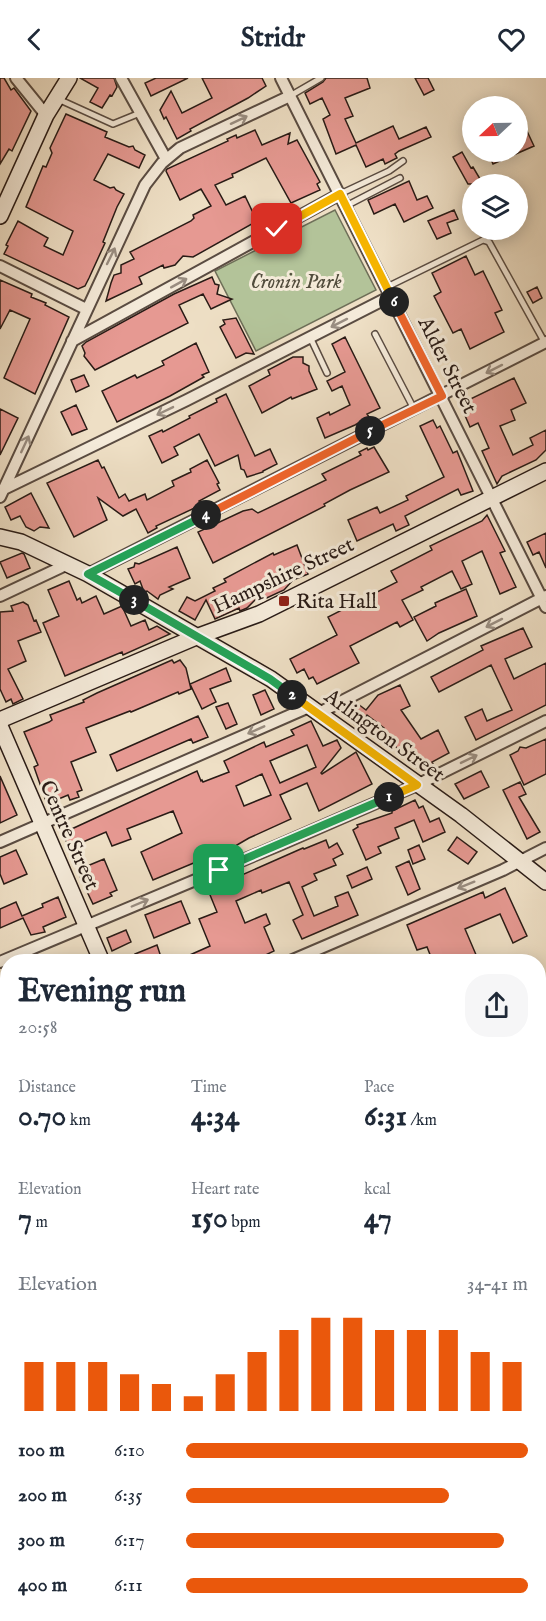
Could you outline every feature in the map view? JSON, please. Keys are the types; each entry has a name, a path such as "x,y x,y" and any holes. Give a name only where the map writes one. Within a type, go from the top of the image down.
{"street":[{"path":"16,78 46,115"},
{"path":"0,216 46,115 69,78"},
{"path":"122,78 166,159"},
{"name":"Alder Street","path":"281,78 545,600"},
{"path":"2,493 145,185 166,159 180,148 290,96"},
{"path":"72,341 340,194"},
{"path":"0,266 86,309"},
{"path":"2,493 310,338 389,292"},
{"path":"88,574 546,342"},
{"name":"Hampshire Street","path":"0,720 196,636 259,614 546,471"},
{"name":"Arlington Street","path":"0,537 21,542 88,574 270,679 461,815 546,882"},
{"path":"0,596 68,564"},
{"path":"0,842 314,710 545,600"},
{"path":"19,954 417,785 546,721"},
{"name":"Centre Street","path":"0,726 99,954"},
{"path":"306,954 519,862 546,848"}],"lane":[{"path":"290,96 321,78"},
{"path":"57,98 113,124 141,113"},
{"path":"340,194 389,171 403,161"},
{"path":"346,206 400,178"},
{"path":"389,292 483,240 489,242 546,342"},
{"path":"375,334 414,409"},
{"path":"310,338 327,373"}],"green space":[{"name":"Cronin Park","path":"335,210 376,290 256,351 215,271"}],"building":[{"path":"0,78 4,78 11,90 14,88 31,111 12,151 9,149 0,164"},
{"path":"80,78 114,78 117,87 102,108 90,102 98,88"},
{"path":"156,78 188,78 151,96 145,83"},
{"path":"202,78 262,78 266,86 190,129 191,131 177,139 160,110 171,91 182,113 212,98"},
{"path":"326,78 367,78 370,88 345,98 353,116 345,119 356,143 393,126 399,139 426,127 431,137 399,151 395,154 397,158 385,164 383,159 366,167 356,145 336,154 323,119 330,115 322,98 310,104 305,93"},
{"path":"415,78 428,78 434,90 424,95"},
{"path":"66,114 107,132 105,137 129,147 133,146 135,150 145,155 139,168 108,154 94,180 110,188 114,187 124,194 89,278 85,286 78,289 4,254 18,221 48,238 44,246 63,255 73,231 26,207 43,166 46,167 52,153 50,148"},
{"path":"255,130 262,145 290,133 288,144 297,140 320,182 317,184 320,190 291,203 266,158 232,174 233,177 215,185 226,205 245,196 257,221 193,257 183,256 175,265 164,268 163,265 139,277 142,284 106,301 114,275 121,273 121,265 134,259 130,252 191,221 194,218 193,215 211,206 201,189 180,200 167,169 228,141 227,139 236,135 237,138"},
{"path":"528,133 534,146 528,149"},
{"path":"462,152 462,162 468,162 477,174 462,174 453,157"},
{"path":"409,181 417,200 427,196 433,208 404,222 395,204 374,214 368,200"},
{"path":"454,210 458,219 447,223 451,233 437,239 428,221"},
{"path":"466,256 475,275 483,271 502,310 495,313 504,332 470,349 461,329 453,333 434,296 441,292 432,273"},
{"path":"212,277 215,284 219,285 217,294 232,299 211,309 203,294 179,305 188,323 95,370 84,356 82,346 86,342 174,294"},
{"path":"0,280 32,294 31,297 69,317 35,394 4,378 30,319 10,310 0,329"},
{"path":"537,287 542,298 533,303 527,292"},
{"path":"236,318 254,354 246,353 236,358 220,327 225,324 223,320"},
{"path":"345,337 380,408 367,414 369,417 355,425 325,438 317,418 329,412 330,415 350,405 342,386 332,391 327,381 345,372 332,344"},
{"path":"196,343 209,372 202,375 204,377 117,422 102,391 135,375 137,378 164,365 162,361"},
{"path":"293,357 303,357 303,363 309,366 317,389 292,399 291,397 262,413 249,386 270,375 268,370"},
{"path":"84,375 89,386 76,392 71,380"},
{"path":"514,378 526,403 511,410 515,420 500,426 513,455 533,445 530,438 546,430 546,450 536,460 502,476 497,484 482,451 489,448 478,423 470,427 460,404"},
{"path":"226,394 255,456 270,449 277,464 247,477 241,469 238,455 215,466 199,434 174,447 178,455 162,463 149,436 162,430 163,432 190,418 189,416 217,402 216,399"},
{"path":"76,405 87,429 72,435 61,412"},
{"path":"0,409 18,418 0,455"},
{"path":"433,420 437,428 440,426 453,453 457,451 473,491 461,495 458,489 405,516 409,525 396,531 393,524 357,541 348,520 377,507 380,513 408,500 406,496 444,477 420,426"},
{"path":"374,447 389,472 350,490 324,504 325,506 213,563 198,532 243,511 252,509 258,513 326,480 322,474 361,455 359,452"},
{"path":"98,460 102,468 104,467 119,498 125,494 129,501 145,494 147,500 174,486 172,481 191,472 190,469 207,460 219,483 217,484 220,490 199,501 201,505 156,526 157,528 148,533 136,509 123,516 98,498 107,520 74,537 47,483"},
{"path":"31,493 49,528 40,527 34,531 26,527 20,516 11,520 5,507"},
{"path":"487,515 505,551 500,553 516,587 500,594 482,551 462,561 472,584 461,589 452,571 421,587 423,590 402,600 413,620 400,627 397,622 350,646 359,663 317,684 313,677 309,679 304,669 297,673 290,659 337,635 328,617 397,582 391,571 432,550 430,546 482,521"},
{"path":"546,533 546,568 539,552 533,555 527,542"},
{"path":"297,545 308,574 293,580 284,590 258,602 256,599 247,608 240,611 239,608 215,619 206,600 195,620 179,611 187,597 195,601 215,591 213,588 226,582 224,579 273,553 274,555"},
{"path":"177,547 190,578 169,587 173,589 160,595 158,599 147,591 144,592 140,581 135,584 128,569 134,567 135,563 139,564"},
{"path":"22,553 30,568 7,578 0,562"},
{"path":"69,581 77,600 80,598 82,603 96,596 104,614 122,606 131,626 145,620 149,630 157,626 170,634 123,655 122,652 65,676 43,623 59,616 48,590"},
{"path":"466,589 477,616 427,641 414,617 436,606 435,603"},
{"path":"23,602 28,605 41,632 18,641 26,661 8,669 23,699 13,704 11,699 6,702 0,689 0,612 13,611 11,606"},
{"path":"523,628 532,647 505,659 514,679 546,663 546,705 476,740 465,717 482,709 487,721 512,710 491,665 439,692 431,677 483,650 481,646"},
{"path":"172,660 174,663 180,660 186,668 191,689 86,728 96,752 71,762 82,790 77,792 79,797 70,800 68,795 47,804 34,767 38,765 24,732 49,722 52,720 50,715 84,702 83,700 97,693"},
{"path":"226,668 231,681 210,689 216,702 202,709 190,684"},
{"path":"400,685 410,706 401,710 421,739 438,730 449,753 420,772 406,751 402,754 391,741 387,744 378,733 384,728 367,715 358,727 340,712 358,704 366,710 378,695"},
{"path":"265,690 274,709 261,715 253,695"},
{"path":"228,703 237,724 226,729 216,707"},
{"path":"198,716 208,737 193,743 191,739 117,771 110,755"},
{"path":"311,721 323,746 337,740 341,748 322,774 356,752 372,784 319,811 307,783 280,795 291,819 225,852 206,858 208,862 198,866 196,862 153,880 141,852 182,833 173,811 127,829 131,839 112,846 106,832 69,848 63,833 197,771 203,782 229,772 224,761 264,742 266,747 294,735 291,730","holes":["307,745 316,767 280,783 270,761","262,774 271,795 244,806 236,786"]},
{"path":"546,739 546,774 524,785 510,755 518,751 520,747 526,748"},
{"path":"481,771 489,787 464,799 455,784"},
{"path":"0,776 17,815 0,823"},
{"path":"520,782 526,794 519,797 540,832 527,839 503,790"},
{"path":"415,800 419,808 423,806 430,822 439,818 445,832 423,842 414,820 395,828 399,838 378,847 381,853 366,860 353,830 358,827 357,825 392,813"},
{"path":"457,837 477,852 468,864 448,850"},
{"path":"326,840 329,848 337,843 343,854 333,859 336,865 314,874 317,880 302,887 314,916 338,906 335,897 348,892 358,915 302,939 293,920 303,915 289,882 262,893 261,890 236,901 245,923 266,914 270,924 264,927 274,951 268,954 192,954 210,946 199,919 217,912 208,890"},
{"path":"419,845 425,859 413,864 408,850"},
{"path":"16,850 27,874 4,884 0,874 0,857"},
{"path":"104,859 117,890 110,893 112,896 93,904 80,877 83,876 80,869"},
{"path":"409,861 420,889 408,895 396,867"},
{"path":"367,867 372,879 352,888 347,876"},
{"path":"505,888 527,936 513,943 500,914 465,929 476,954 430,954 427,947 417,950 407,925 483,892 485,898"},
{"path":"58,897 66,917 43,927 45,932 31,935 23,918 0,928 0,909 16,902 22,916 43,907 42,904"},
{"path":"181,901 190,923 154,938 145,915"},
{"path":"126,930 131,942 112,951 107,938"},
{"path":"157,945 160,954 135,954"}],"place":[{"name":"Rita Hall","path":"284,601"}],"route":[{"path":"219,870 417,785 270,679 88,574 442,396 340,194 277,229"}]}
